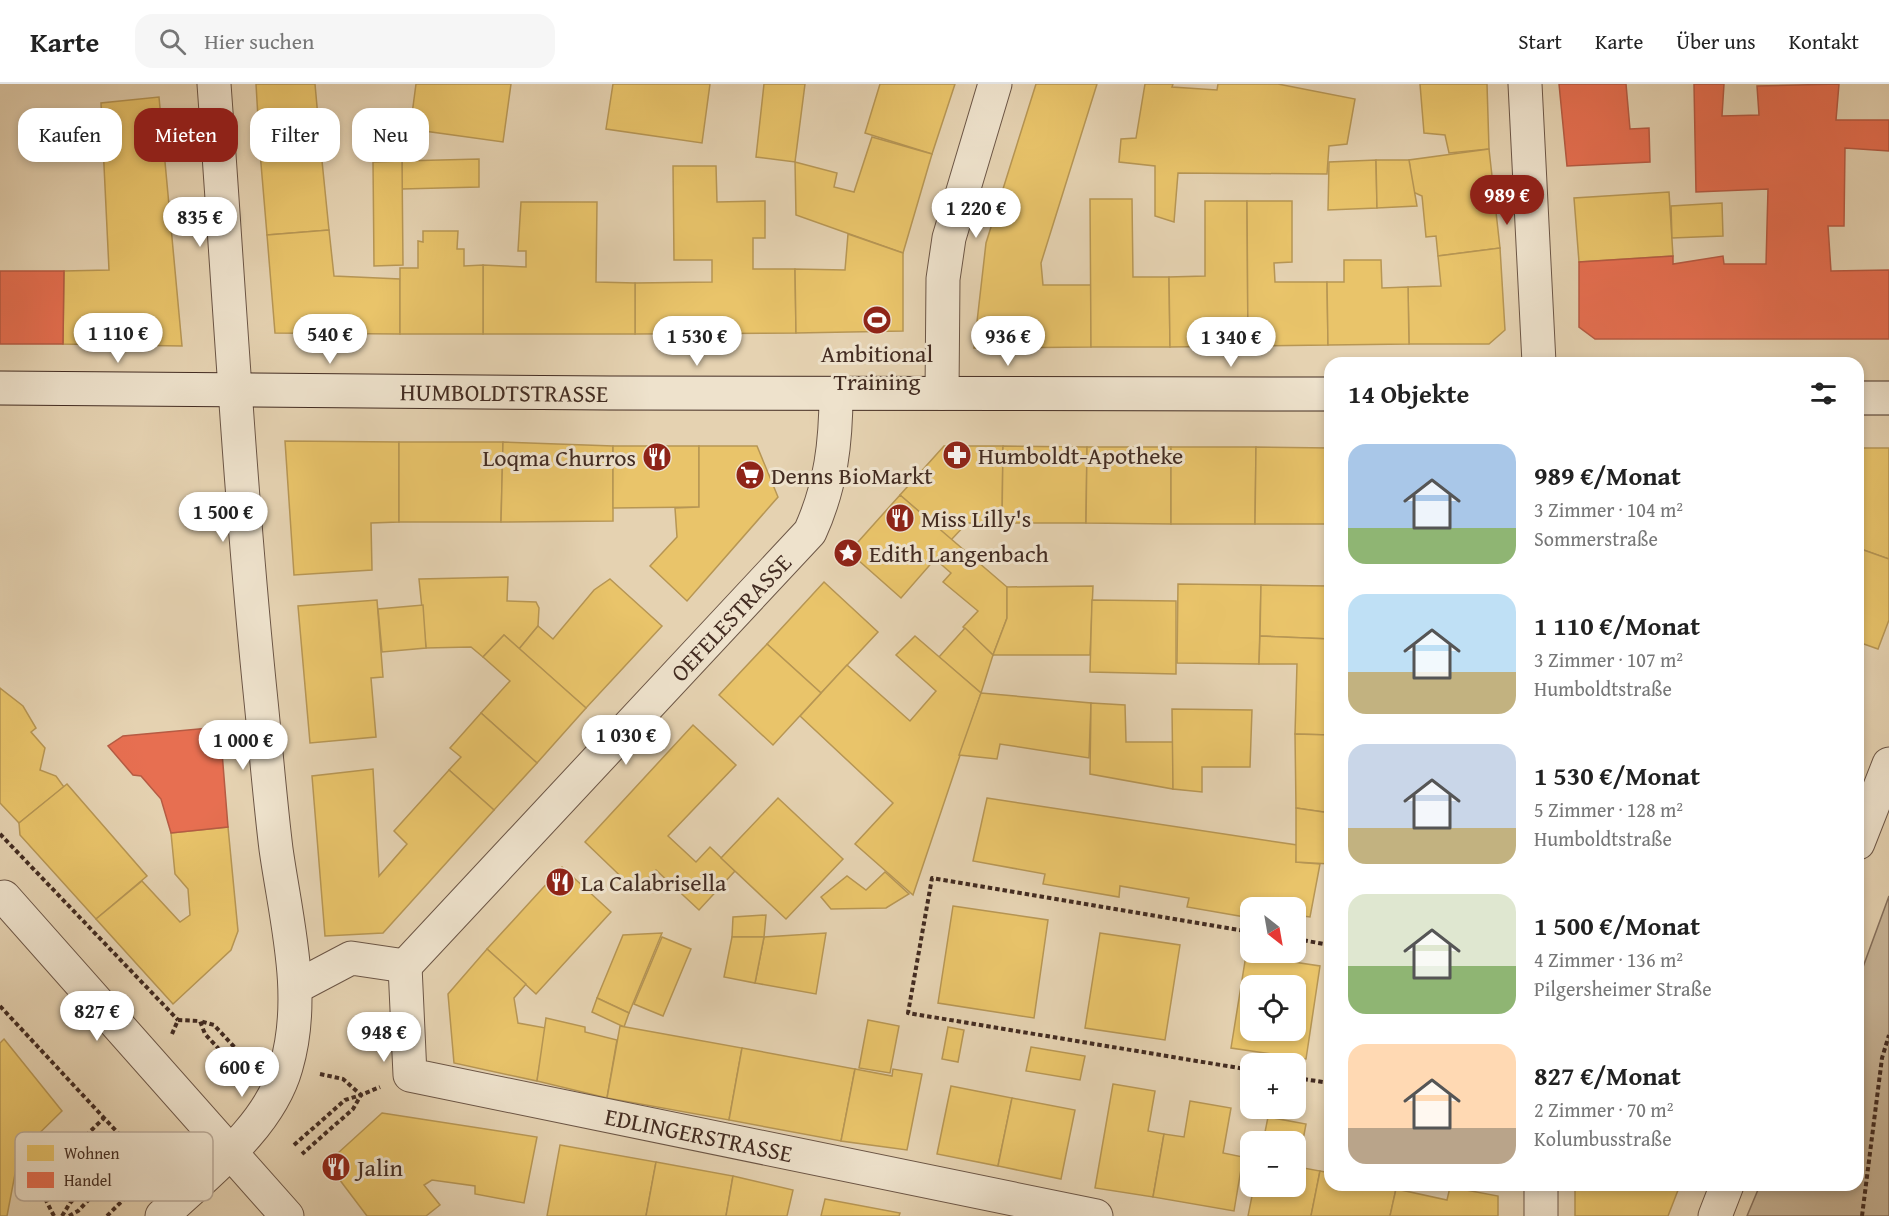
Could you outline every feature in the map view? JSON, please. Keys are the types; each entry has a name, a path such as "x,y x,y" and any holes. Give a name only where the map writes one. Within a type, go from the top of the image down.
{"street":[{"path":"213,1167 230,1151 268,1106 287,1065 294,1024 296,987 276,845 260,692 214,84"},
{"path":"942,393 943,279 949,238 995,84"},
{"path":"1525,84 1539,357"},
{"name":"HUMBOLDTSTRASSE","path":"0,388 836,393 1324,393"},
{"name":"OEFELESTRASSE","path":"405,966 810,532 823,503 835,451 836,393"},
{"path":"1864,398 1889,398"},
{"path":"1864,828 1889,764"},
{"path":"4,897 287,1216"},
{"path":"296,987 351,958 405,966"},
{"name":"EDLINGERSTRASSE","path":"405,966 410,1075 1096,1216"},
{"path":"1541,1216 1542,1191"},
{"path":"1714,1216 1724,1191"}],"path":[{"path":"0,834 178,1020"},
{"path":"1240,930 932,878 908,1013 1240,1068"},
{"path":"1306,941 1324,944"},
{"path":"0,1006 117,1132"},
{"path":"253,1086 205,1034 200,1021 214,1025 254,1068"},
{"path":"1862,1216 1882,1058 1889,1035"},
{"path":"287,1065 343,1079 361,1095"},
{"path":"1306,1079 1324,1082"},
{"path":"302,1155 353,1109 361,1095"},
{"path":"294,1145 345,1100 361,1095"},
{"path":"90,1132 104,1118"},
{"path":"46,1201 54,1216"},
{"path":"62,1216 72,1201"},
{"path":"69,1216 85,1201"},
{"path":"107,1216 122,1201"}],"shaded area":[{"path":"1889,896 1889,1216 1747,1216 1757,1191 1864,1191 1864,964"}],"building: Wohnen":[{"path":"256,84 315,84 317,108 257,108"},
{"path":"416,84 511,84 503,142 429,132 429,108 413,108"},
{"path":"613,84 710,84 702,143 606,129"},
{"path":"764,84 805,84 795,162 756,157"},
{"path":"880,84 955,84 932,154 865,133"},
{"path":"1036,84 1097,84 1041,263 1043,285 1091,285 1091,347 974,348 986,243"},
{"path":"1145,84 1173,84 1172,87 1217,90 1218,84 1278,84 1355,99 1347,144 1329,146 1327,174 1178,173 1174,222 1155,216 1155,166 1119,162 1121,139 1136,138"},
{"path":"1420,84 1487,84 1489,149 1449,153 1445,135 1424,133"},
{"path":"159,97 160,108 134,108 134,162 165,162 182,346 63,344 64,271 109,270 104,162 122,162 122,108 101,108 101,103"},
{"path":"872,137 932,154 903,253 796,215 795,162 837,173 834,187 854,192"},
{"path":"1489,149 1500,248 1438,256 1436,236 1426,237 1422,196 1413,192 1409,160"},
{"path":"479,159 479,187 402,189 402,162"},
{"path":"1376,160 1377,208 1328,210 1329,162"},
{"path":"1376,160 1409,160 1417,206 1377,208"},
{"path":"261,162 322,162 329,230 267,235"},
{"path":"373,162 402,162 403,265 374,266"},
{"path":"673,166 716,166 717,202 765,201 765,238 753,238 753,269 795,269 796,333 635,334 635,283 712,282 712,260 674,260"},
{"path":"1669,192 1673,256 1579,262 1574,198"},
{"path":"1090,199 1132,199 1133,277 1169,277 1170,347 1091,347"},
{"path":"1205,201 1247,201 1248,346 1170,347 1169,277 1205,276"},
{"path":"1247,201 1292,201 1292,262 1274,263 1275,282 1327,282 1328,345 1248,346"},
{"path":"521,202 597,202 596,282 635,283 635,334 483,334 483,265 526,267 526,251 518,251"},
{"path":"1722,203 1723,236 1672,238 1671,206"},
{"path":"329,230 334,276 400,279 400,334 275,333 267,235"},
{"path":"423,231 458,231 457,249 464,249 464,266 483,265 483,334 400,334 400,268 418,268 418,241 423,242"},
{"path":"848,234 903,253 903,331 796,333 795,269 845,270"},
{"path":"1500,248 1505,330 1489,344 1409,344 1408,287 1441,286 1438,256"},
{"path":"1344,260 1381,260 1382,288 1408,287 1409,344 1328,345 1327,282 1344,282"},
{"path":"285,441 399,442 399,522 371,523 372,570 294,575"},
{"path":"399,442 503,442 501,522 399,522"},
{"path":"503,442 613,446 613,521 501,522"},
{"path":"613,446 699,446 699,507 613,508"},
{"path":"699,446 757,446 778,497 687,601 650,566 677,537 675,508 699,507"},
{"path":"944,446 1003,446 1002,523 967,523 951,540 900,495"},
{"path":"1003,446 1087,447 1086,523 1002,523"},
{"path":"1087,447 1171,447 1171,524 1086,523"},
{"path":"1171,447 1256,447 1255,524 1171,524"},
{"path":"1256,447 1324,448 1324,524 1255,524"},
{"path":"1864,448 1889,448 1889,559 1864,550"},
{"path":"900,495 1007,587 1007,618 993,655 963,627 978,611 943,582 951,573 935,559 901,598 849,552"},
{"path":"1864,550 1889,559 1889,620 1878,649 1864,644"},
{"path":"508,577 507,601 536,602 539,608 538,626 519,649 504,635 483,657 471,647 426,648 419,579"},
{"path":"610,579 662,626 586,708 519,649 538,626 553,639 594,590"},
{"path":"824,582 878,632 821,693 767,644"},
{"path":"1178,584 1261,585 1259,664 1177,663"},
{"path":"1261,585 1324,586 1324,639 1260,636"},
{"path":"1093,586 1090,655 993,655 1007,618 1007,587"},
{"path":"377,600 383,677 371,678 376,737 310,743 298,606"},
{"path":"1092,600 1176,601 1176,674 1090,672"},
{"path":"423,605 426,648 382,652 378,609"},
{"path":"965,628 993,655 981,693 939,657"},
{"path":"504,635 586,708 537,763 481,713 510,681 483,657"},
{"path":"915,636 981,693 913,895 855,844 893,803 800,716 847,665 910,721 936,691 896,655"},
{"path":"1260,636 1324,639 1324,735 1295,734 1297,664 1259,664"},
{"path":"767,644 821,693 773,745 719,695"},
{"path":"0,688 23,706 36,728 31,732 45,748 40,770 56,776 64,787 19,823 0,803"},
{"path":"981,693 1091,703 1089,758 1000,744 997,759 959,755"},
{"path":"1091,703 1125,705 1126,742 1175,742 1173,789 1090,774"},
{"path":"1172,709 1252,710 1250,767 1202,767 1202,792 1173,789"},
{"path":"481,713 537,763 494,810 449,770 461,757 450,748"},
{"path":"693,725 736,765 668,836 696,862 710,847 735,871 699,910 656,870 636,891 585,842"},
{"path":"1295,734 1324,735 1324,812 1296,808"},
{"path":"373,769 379,876 407,844 394,831 449,770 494,810 383,933 325,936 312,776"},
{"path":"67,784 147,876 96,919 20,835 19,823"},
{"path":"778,798 843,859 786,919 721,858"},
{"path":"987,798 1297,845 1296,862 1320,864 1310,917 1306,916 1306,897 1240,897 1240,916 1187,907 1189,898 1120,886 1119,897 1043,884 1045,874 973,861"},
{"path":"1296,808 1324,812 1324,864 1296,862"},
{"path":"228,827 238,931 231,950 173,1004 96,919 142,881 180,922 190,915 188,889 175,874 171,833"},
{"path":"562,867 611,912 536,994 487,949"},
{"path":"885,872 909,894 886,908 831,909 821,897 847,876 866,890"},
{"path":"953,906 1048,920 1034,1018 938,1003"},
{"path":"766,915 764,937 732,937 733,917"},
{"path":"662,933 629,1013 597,998 623,935"},
{"path":"826,933 816,994 755,983 764,937"},
{"path":"1100,933 1180,945 1165,1040 1085,1028"},
{"path":"662,937 691,949 663,1016 634,1004"},
{"path":"732,937 764,937 755,983 724,977"},
{"path":"487,949 526,984 514,998 518,1023 546,1028 537,1081 454,1063 448,994"},
{"path":"1245,963 1300,963 1320,966 1306,1059 1306,1053 1265,1053 1231,1048 1240,992 1240,1041 1306,1041 1306,975 1243,975"},
{"path":"597,998 629,1013 624,1027 592,1012"},
{"path":"546,1018 585,1027 585,1032 617,1040 607,1098 537,1081"},
{"path":"868,1020 899,1026 890,1073 859,1068"},
{"path":"620,1026 742,1048 729,1120 607,1098"},
{"path":"948,1027 964,1030 958,1062 942,1059"},
{"path":"4,1039 62,1111 40,1132 15,1132 15,1174 7,1216 0,1216 0,1043"},
{"path":"1031,1047 1085,1056 1080,1080 1026,1071"},
{"path":"742,1048 855,1069 841,1141 729,1120"},
{"path":"855,1069 892,1076 893,1069 922,1074 907,1150 841,1141"},
{"path":"1113,1084 1155,1091 1148,1131 1164,1134 1153,1197 1095,1188"},
{"path":"951,1086 1012,1098 998,1166 937,1154"},
{"path":"1012,1098 1075,1110 1061,1179 998,1166"},
{"path":"1190,1101 1231,1108 1223,1153 1240,1156 1240,1175 1234,1211 1153,1197 1164,1134 1184,1137"},
{"path":"382,1113 537,1137 524,1203 475,1194 475,1186 432,1180 424,1185 440,1205 426,1216 367,1216 327,1163"},
{"path":"1268,1119 1306,1124 1305,1131 1265,1131"},
{"path":"560,1145 656,1162 646,1216 547,1216"},
{"path":"656,1162 733,1176 726,1216 646,1216"},
{"path":"1306,1168 1320,1171 1311,1216 1248,1216 1252,1197 1306,1197"},
{"path":"1320,1171 1324,1172 1324,1191 1396,1191 1390,1216 1311,1216"},
{"path":"733,1176 793,1190 787,1216 726,1216"},
{"path":"1396,1191 1447,1200 1449,1191 1471,1191 1498,1196 1498,1216 1390,1216"},
{"path":"1575,1191 1678,1191 1668,1216 1575,1216"},
{"path":"825,1199 900,1213 899,1216 821,1216"}],"building: Handel":[{"path":"1559,84 1626,84 1630,129 1649,128 1650,162 1567,166"},
{"path":"1694,84 1724,84 1722,116 1759,115 1757,86 1839,84 1836,120 1889,120 1889,151 1845,148 1844,226 1828,226 1831,271 1889,270 1889,339 1595,339 1579,327 1579,262 1673,256 1673,264 1723,256 1724,264 1766,264 1768,189 1696,192"},
{"path":"0,271 64,271 63,344 0,344"},
{"path":"220,727 228,827 171,833 161,799 141,776 133,775 108,746 123,736"}],"place":[{"name":"Ambitional Training","path":"877,320"},
{"name":"Humboldt-Apotheke","path":"957,455"},
{"name":"Loqma Churros","path":"657,457"},
{"name":"Denns BioMarkt","path":"750,475"},
{"name":"Miss Lilly's","path":"900,518"},
{"name":"Edith Langenbach","path":"848,553"},
{"name":"La Calabrisella","path":"560,882"},
{"name":"Jalin","path":"336,1167"}]}
